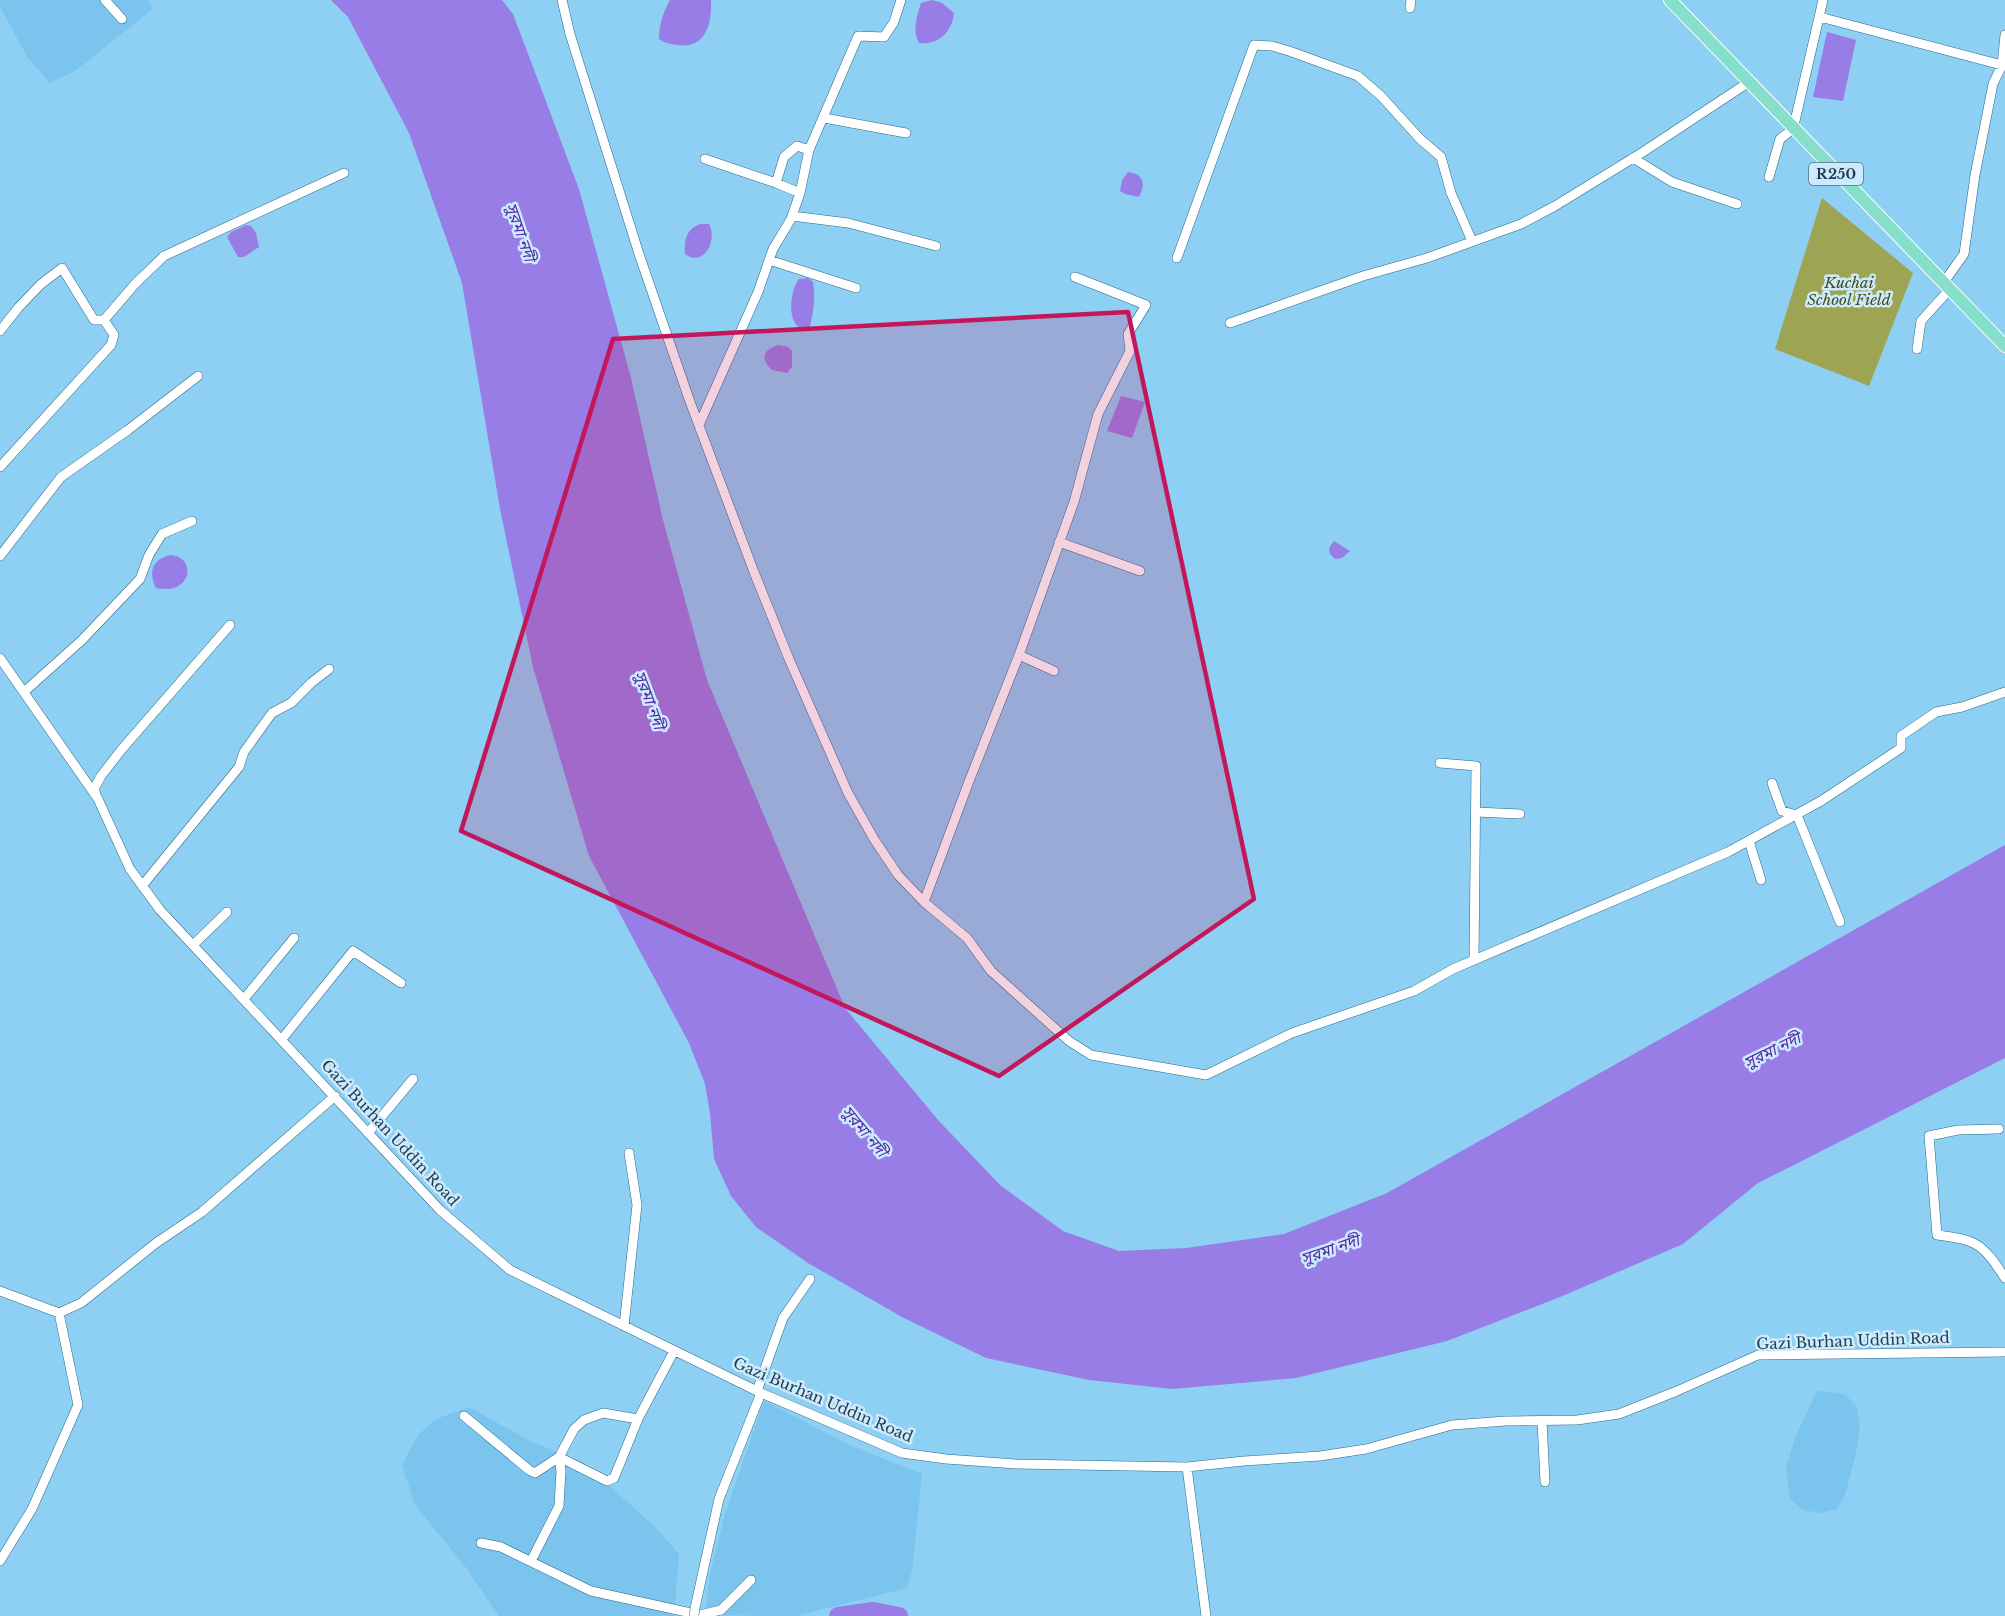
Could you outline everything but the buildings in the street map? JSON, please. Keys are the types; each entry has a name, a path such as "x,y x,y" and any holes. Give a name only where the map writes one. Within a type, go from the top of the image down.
{"main road":[{"name":"R250","path":"1670,0 1794,125"},
{"name":"R250","path":"1679,0 1794,125 2005,346"},
{"name":"R250","path":"1948,284 2005,336"}],"street":[{"path":"105,0 122,19"},
{"path":"562,0 614,180 699,425 759,583 848,793 898,876 924,902 967,938 991,971 1069,1041 1091,1055 1206,1075 1292,1033 1414,990 1453,969 1718,856 1821,801 1901,748 1901,736 1936,712 1962,707 2005,692"},
{"path":"699,425 758,292 773,249 792,216 800,193 809,150 858,36 884,37 894,22 901,0"},
{"path":"1769,177 1780,139 1794,125 1823,0"},
{"path":"1820,17 2003,66"},
{"path":"1917,349 1920,321 1948,284 1964,254 1975,175 1993,84 2003,66 2005,35"},
{"path":"1177,258 1254,45 1272,46 1290,51 1358,76 1381,96 1420,139 1441,157 1451,193 1472,242"},
{"path":"1230,323 1521,224 1633,158 1749,82"},
{"path":"824,118 906,133"},
{"path":"776,183 784,157 797,147 809,150"},
{"path":"1633,158 1672,182 1737,204"},
{"path":"705,159 800,193"},
{"path":"0,331 41,284 62,268 94,320 104,320 135,284 164,256 344,173"},
{"path":"792,216 848,223 936,246"},
{"path":"769,260 856,288"},
{"path":"924,902 1019,655 1074,502 1098,414 1130,351 1128,334 1146,304 1075,277"},
{"path":"0,467 111,345 114,335 104,320"},
{"path":"0,556 61,477 128,430 198,376"},
{"path":"24,692 82,640 140,579 149,555 162,534 192,521"},
{"path":"1059,542 1140,571"},
{"path":"96,795 94,789 101,776 122,749 230,625"},
{"path":"1019,655 1054,671"},
{"name":"Gazi Burhan Uddin Road","path":"0,658 96,795 129,869 160,910 440,1210 510,1270 759,1392 902,1453 1016,1464 1187,1467 1320,1456 1366,1449 1452,1425 1506,1421 1576,1420 1619,1414 1758,1355 2005,1352"},
{"path":"142,886 239,767 244,752 272,713 291,703 329,669"},
{"path":"1440,763 1476,766 1474,960"},
{"path":"1772,783 1782,811 1797,815"},
{"path":"1476,812 1520,814"},
{"path":"1797,815 1840,922"},
{"path":"1749,841 1761,880"},
{"path":"193,945 227,912"},
{"path":"244,999 294,938"},
{"path":"282,1039 353,951 401,983"},
{"path":"368,1132 413,1079"},
{"path":"0,1291 60,1313 81,1303 156,1243 202,1212 335,1096"},
{"path":"1999,1129 1958,1131 1929,1136 1936,1235 1968,1239 1989,1254 2005,1278"},
{"path":"624,1326 638,1205 629,1153"},
{"path":"695,1612 719,1499 759,1392 783,1318 810,1279"},
{"path":"0,1561 32,1509 78,1406 60,1313"},
{"path":"559,1458 607,1481 614,1478 638,1419 674,1351"},
{"path":"464,1416 535,1473 559,1458 574,1429 584,1420 603,1413 638,1419"},
{"path":"1542,1420 1545,1482"},
{"path":"531,1562 559,1506 561,1471 559,1458"},
{"path":"1187,1467 1206,1616"},
{"path":"481,1543 501,1547 591,1591 700,1616 721,1610 750,1580"}],"highlighted area":[{"path":"1128,312 1254,899 999,1076 461,831 613,339"}],"shaded area":[{"path":"0,0 147,0 154,8 75,71 50,83 28,58 0,7"},
{"path":"1817,1391 1844,1394 1856,1405 1860,1425 1856,1454 1845,1495 1837,1509 1821,1513 1803,1510 1790,1499 1786,1468 1795,1438"},
{"path":"764,1401 854,1447 922,1474 913,1565 907,1588 795,1616 705,1615 709,1578 725,1514"},
{"path":"469,1407 528,1440 584,1463 654,1526 679,1554 674,1616 499,1616 467,1569 415,1505 402,1465 418,1435 436,1419"}],"green space":[{"name":"Kuchai School Field","path":"1822,198 1913,273 1869,386 1775,349"}],"water":[{"name":"সুরমা নদী","path":"331,0 502,0 513,14 579,189 630,374 663,520 707,680 845,1008 938,1120 1000,1185 1063,1231 1119,1251 1186,1248 1284,1234 1387,1193 2005,845 2005,1058 1758,1183 1683,1244 1560,1297 1447,1341 1296,1378 1172,1389 1089,1380 986,1358 902,1317 808,1263 756,1227 731,1196 714,1159 705,1084 689,1043 589,856 533,667 500,509 462,283 409,133 348,17"},
{"path":"670,0 711,0 708,26 701,39 687,45 677,45 659,39 662,19"},
{"path":"932,0 942,3 954,13 953,20 943,36 933,42 919,43 916,28 919,8 921,3"},
{"path":"1827,32 1856,40 1843,101 1813,97"},
{"path":"1128,172 1137,175 1142,180 1139,197 1120,191 1122,180"},
{"path":"700,224 709,224 712,237 708,250 703,255 692,257 685,254 686,239 689,232"},
{"path":"246,225 251,226 256,233 259,247 244,257 238,257 227,237 231,232"},
{"path":"808,278 813,282 814,294 809,331 801,329 796,324 791,310 793,292 799,279"},
{"path":"778,345 788,347 792,351 792,367 787,373 772,370 766,362 766,352"},
{"path":"1121,396 1145,402 1132,438 1107,431"},
{"path":"1334,541 1350,551 1342,558 1335,559 1330,554 1329,548"},
{"path":"170,555 179,557 184,562 187,575 178,586 168,589 156,588 152,577 153,567 159,560"}],"waterway":[{"path":"838,1616 873,1611 899,1616"}]}
